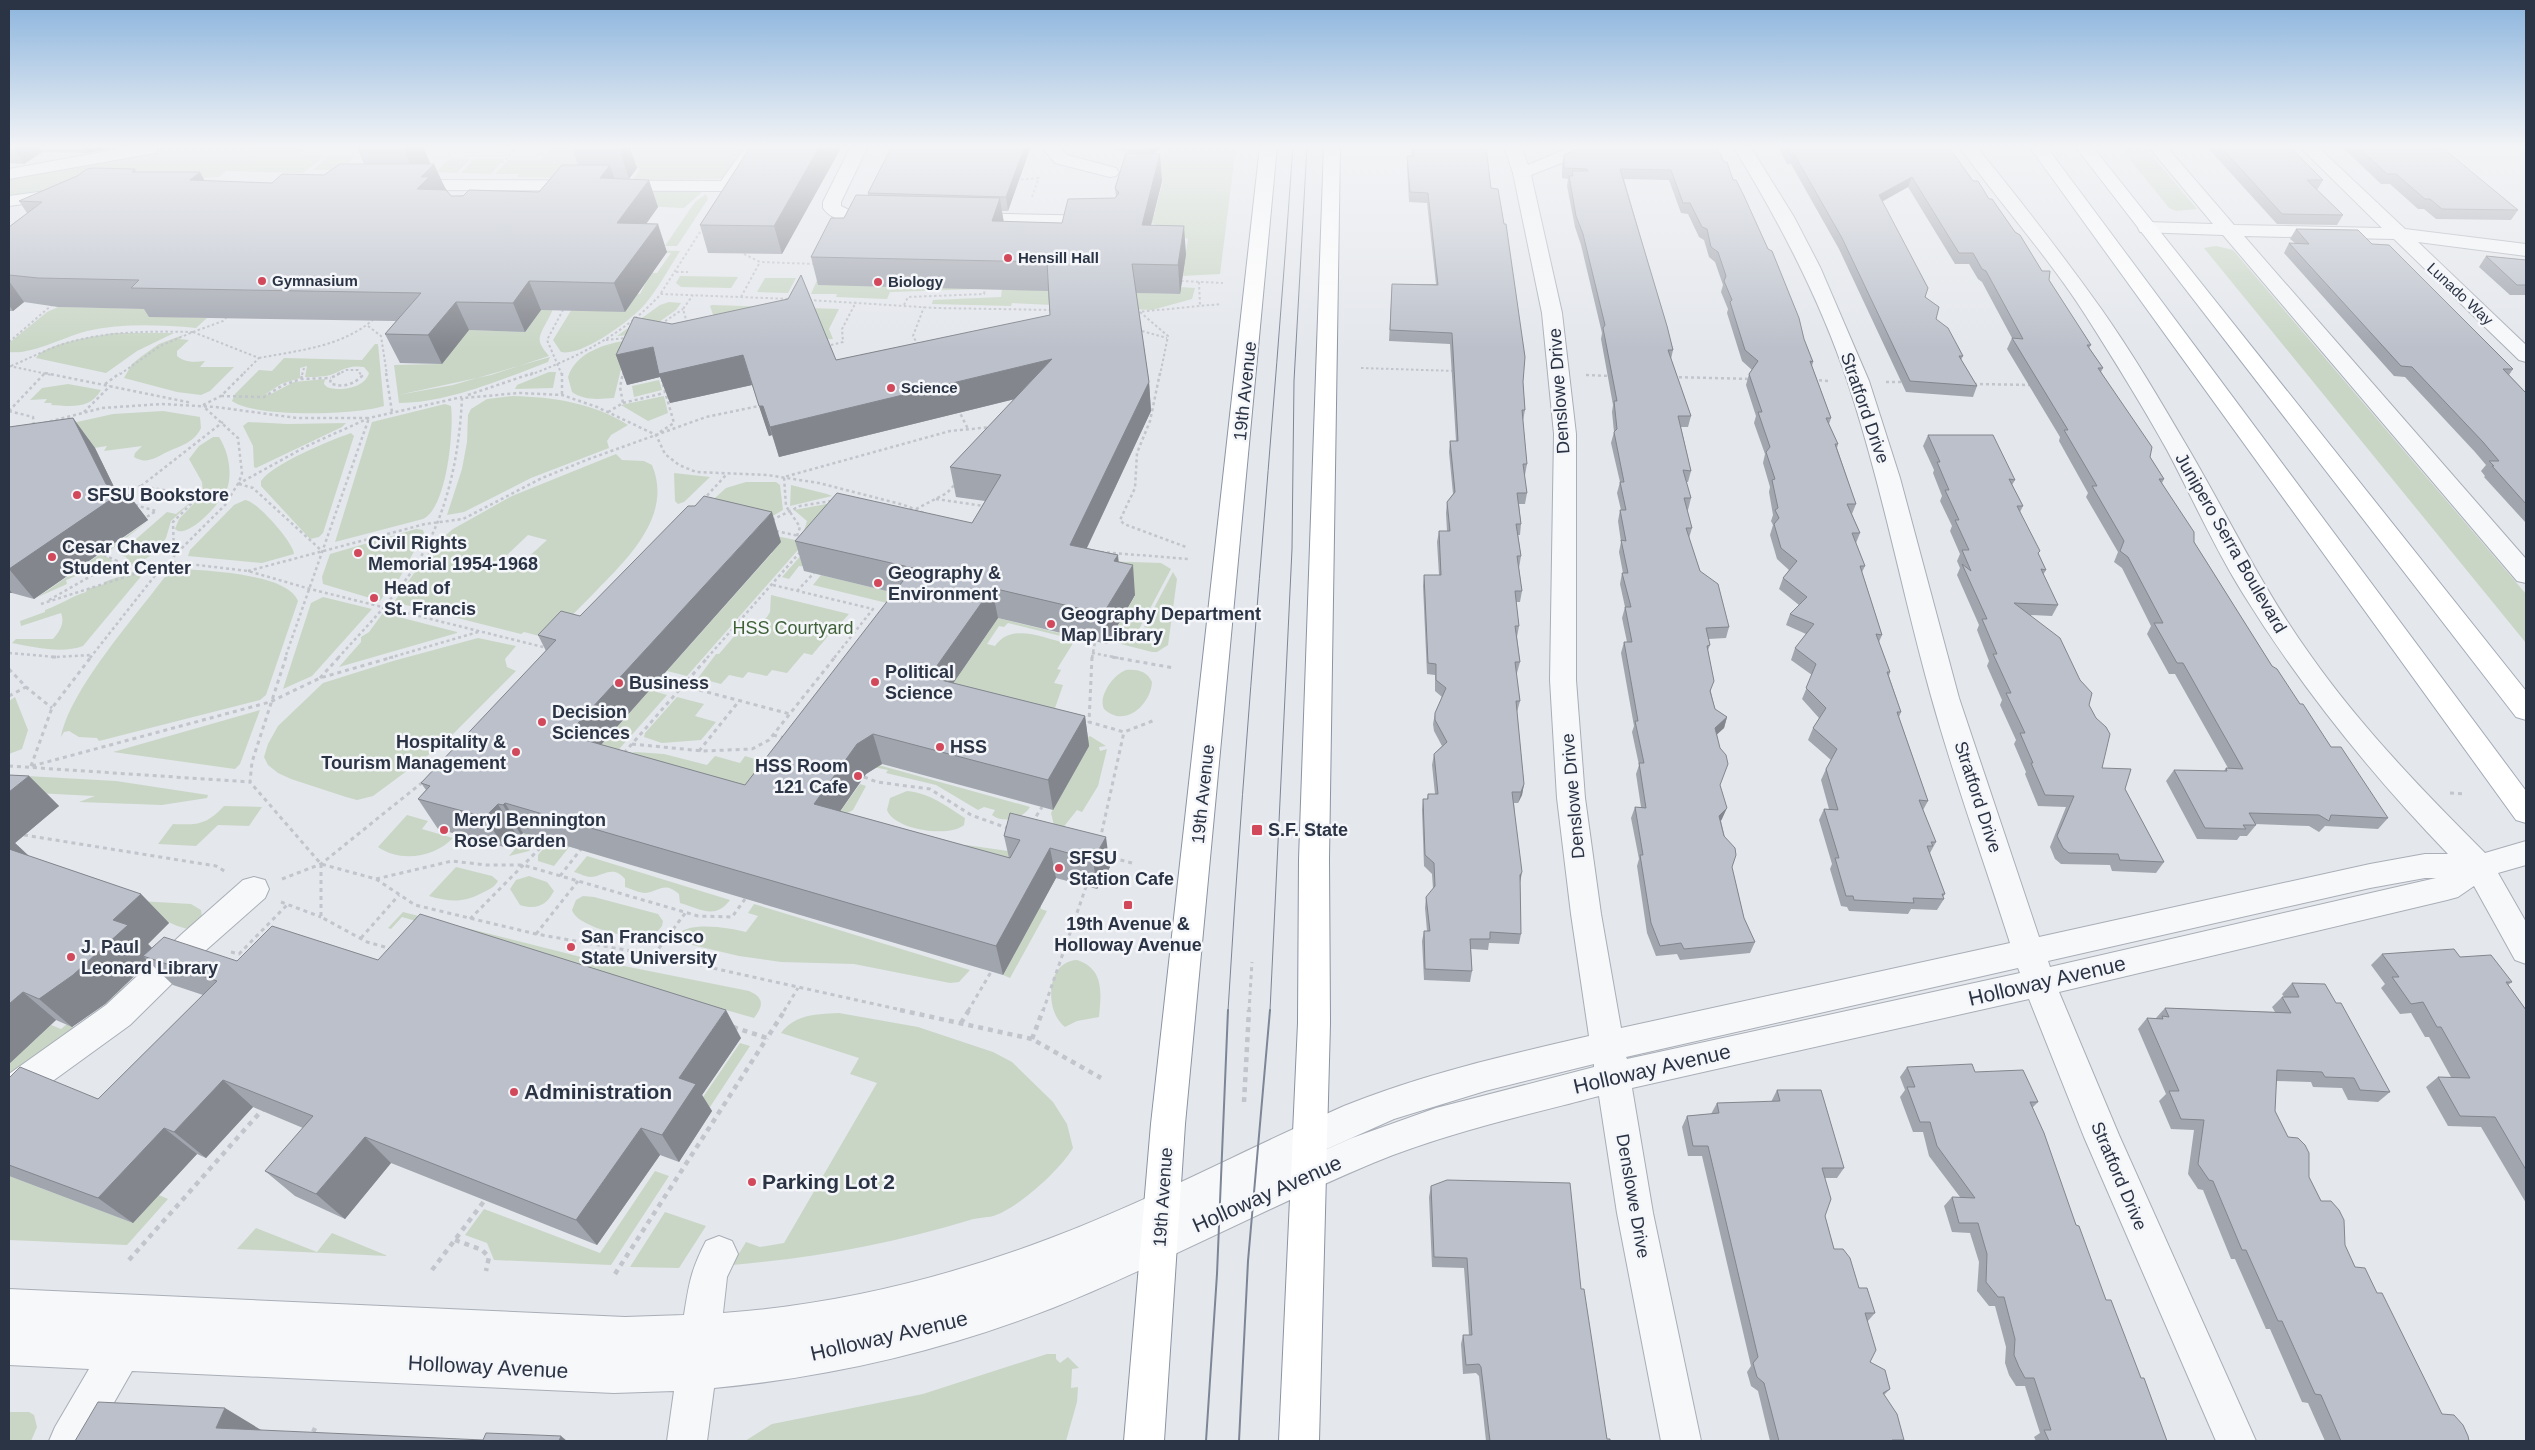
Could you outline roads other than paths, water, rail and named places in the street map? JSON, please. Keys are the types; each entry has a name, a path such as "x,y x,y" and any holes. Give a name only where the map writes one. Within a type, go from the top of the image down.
{"main road":[{"name":"19th Avenue","path":"1144,1441 1168,1124 1208,753 1262,214"},
{"path":"1299,1441 1314,1023 1314,859 1330,214"},
{"path":"2087,214 2526,812"},
{"path":"2136,214 2526,710"}],"street":[{"path":"839,214 897,216"},
{"name":"Denslowe Drive","path":"1531,214 1552,313 1565,434 1563,680 1571,798 1586,914 1635,1214 1682,1441"},
{"name":"Stratford Drive","path":"1783,214 1810,267 1858,381 1888,478 1945,698 2034,968 2140,1225 2236,1441"},
{"name":"Junipero Serra Boulevard","path":"2021,214 2094,314 2176,448 2253,589 2301,662 2342,717 2406,791 2479,867 2526,951"},
{"path":"2212,214 2526,575"},
{"name":"Lunado Way","path":"2376,214 2526,356"},
{"path":"946,218 1110,221"},
{"path":"2147,228 2397,234 2526,250"},
{"name":"Holloway Avenue","path":"9,1308 597,1336 698,1352 837,1351 940,1327 1078,1279 1162,1223 1308,1158 1364,1150 1436,1124 1524,1098 1611,1062 2034,968 2447,888 2479,867 2526,853"},
{"path":"9,1093 118,1015 194,942 254,889"},
{"path":"687,1441 709,1274 719,1254"},
{"name":"Holloway Avenue","path":"9,1346 614,1372 698,1352"},
{"path":"69,1441 122,1351"}],"tram line":[{"path":"1228,1011 1288,214"},
{"path":"1270,1011 1292,549 1294,381 1303,214"},
{"path":"1206,1441 1217,1274 1228,1010"},
{"path":"1239,1441 1248,1261 1270,1010"}],"place":[{"name":"Hensill Hall","path":"1008,258"},
{"name":"Gymnasium","path":"262,281"},
{"name":"Biology","path":"878,282"},
{"name":"Science","path":"891,388"},
{"name":"SFSU Bookstore","path":"77,495"},
{"name":"Civil Rights Memorial 1954-1968","path":"358,553"},
{"name":"Cesar Chavez Student Center","path":"52,557"},
{"name":"Geography & Environment","path":"878,583"},
{"name":"Head of St. Francis","path":"374,598"},
{"name":"Geography Department Map Library","path":"1051,624"},
{"name":"Political Science","path":"875,682"},
{"name":"Business","path":"619,683"},
{"name":"Decision Sciences","path":"542,722"},
{"name":"HSS","path":"940,747"},
{"name":"Hospitality & Tourism Management","path":"516,752"},
{"name":"HSS Room 121 Cafe","path":"858,776"},
{"name":"Meryl Bennington Rose Garden","path":"444,830"},
{"name":"S.F. State","path":"1257,830"},
{"name":"SFSU Station Cafe","path":"1059,868"},
{"name":"19th Avenue & Holloway Avenue","path":"1128,905"},
{"name":"San Francisco State University","path":"571,947"},
{"name":"J. Paul Leonard Library","path":"71,957"},
{"name":"Administration","path":"514,1092"},
{"name":"Parking Lot 2","path":"752,1182"}],"park label":[{"name":"HSS Courtyard","path":"793,628"}]}
